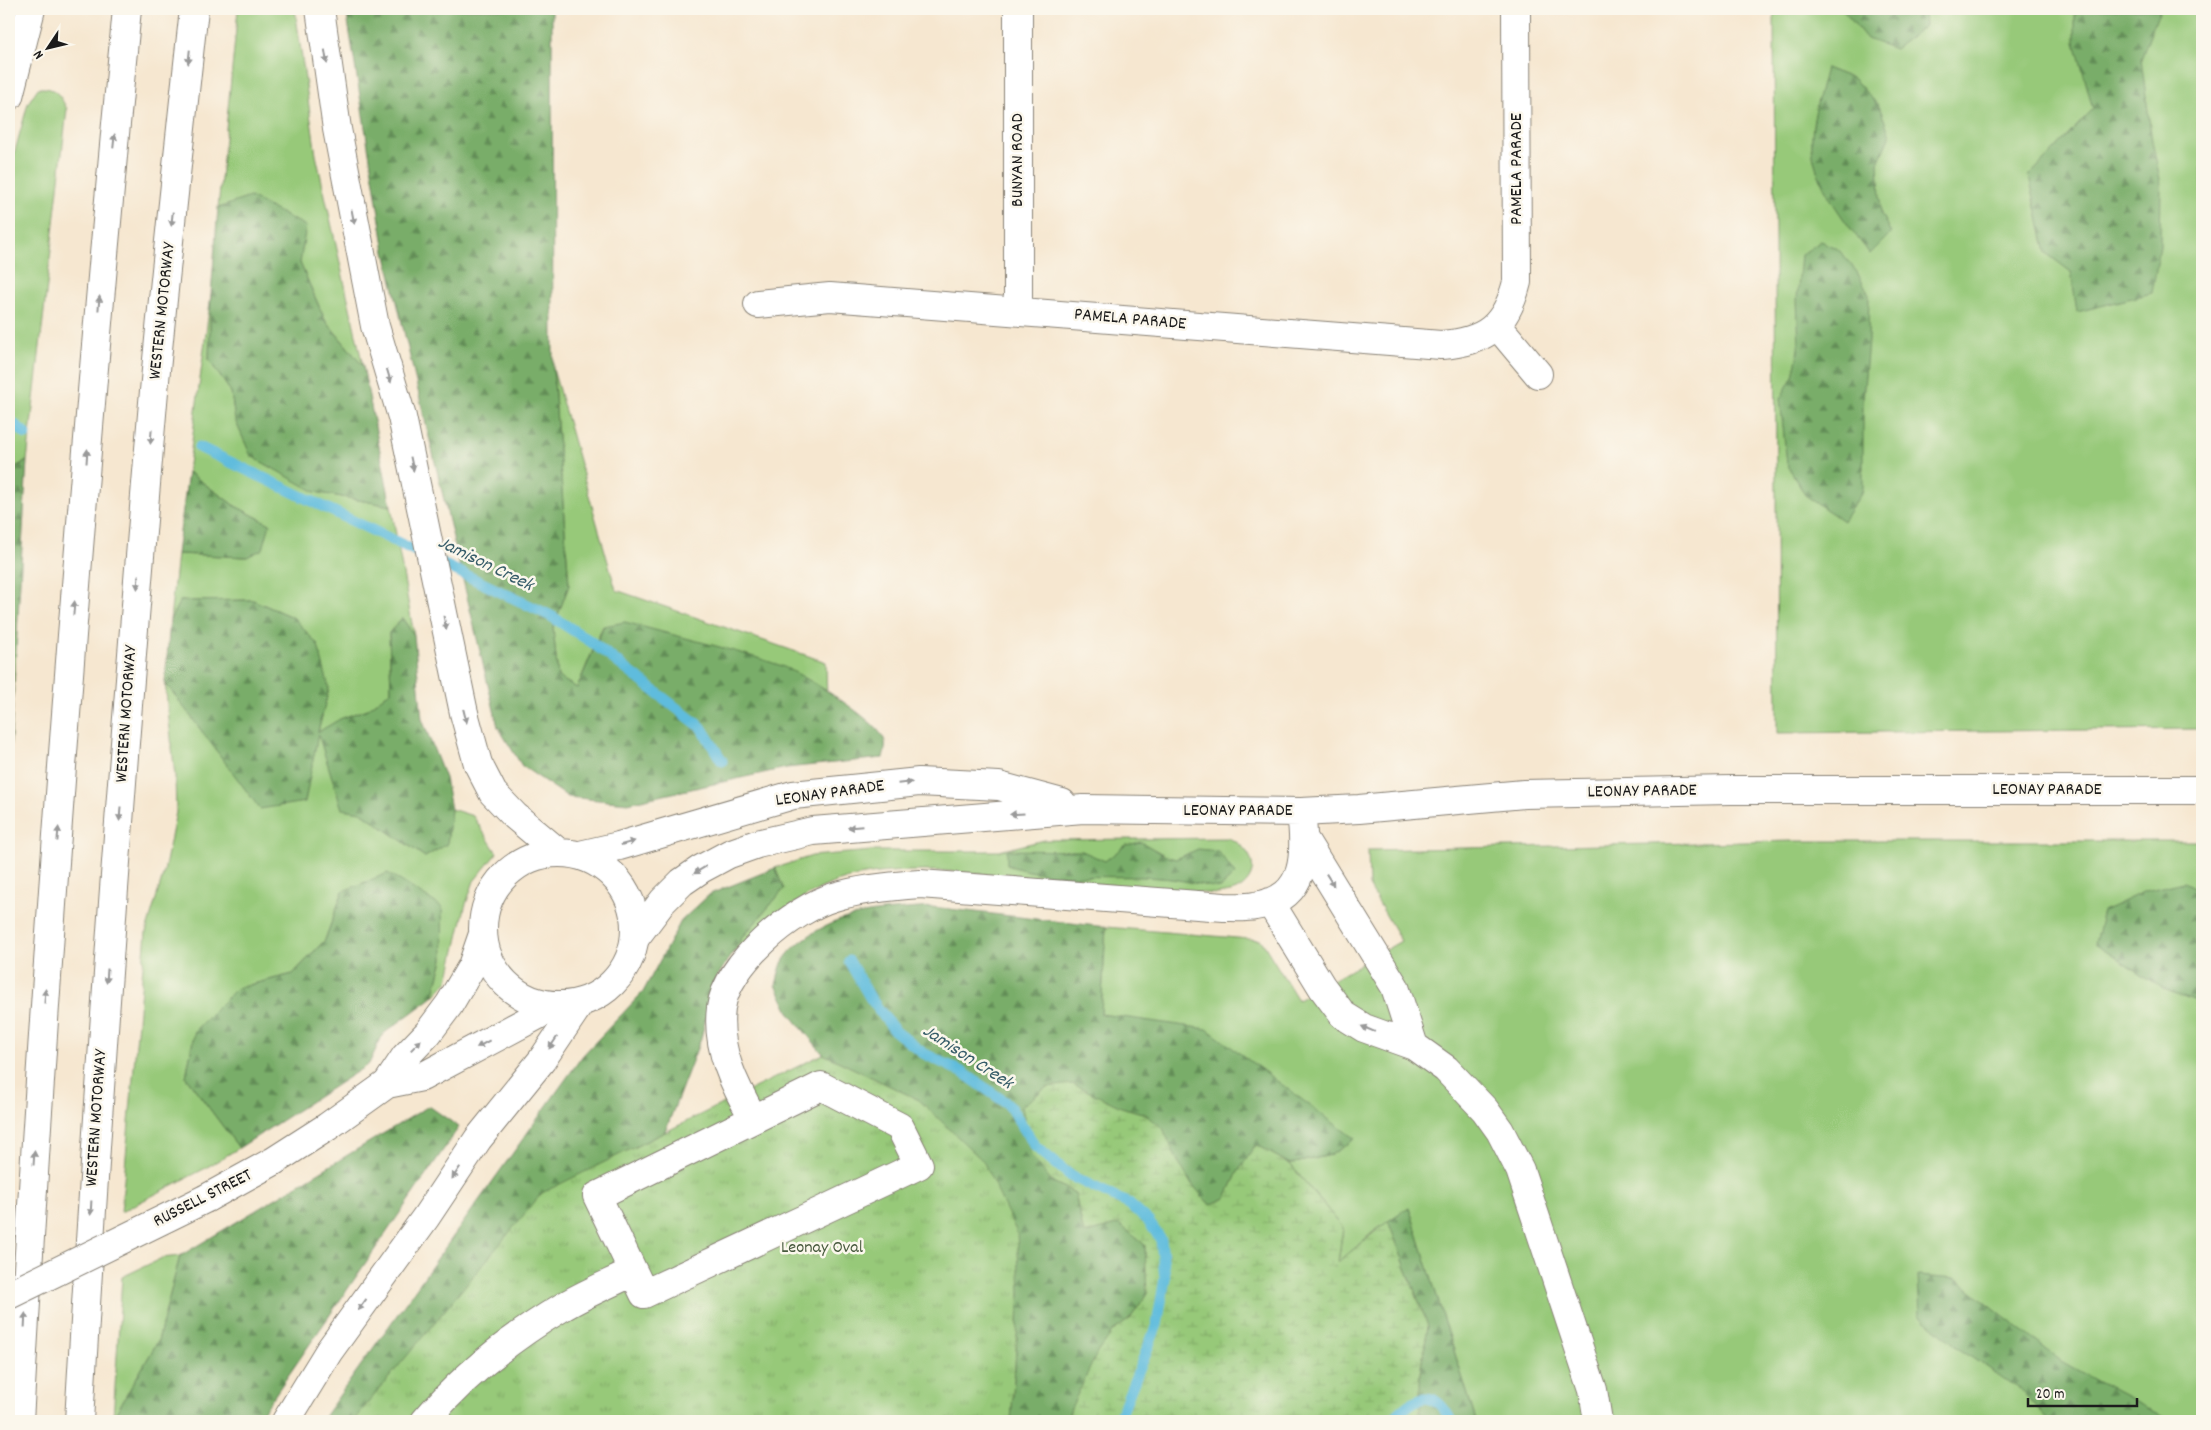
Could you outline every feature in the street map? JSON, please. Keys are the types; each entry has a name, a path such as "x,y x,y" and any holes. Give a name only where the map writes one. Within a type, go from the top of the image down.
{"main road":[{"path":"9,96 31,9"},
{"path":"19,1421 44,1009 95,351 127,9"},
{"name":"WESTERN MOTORWAY","path":"79,1421 99,1087 132,652 155,388 194,9"},
{"path":"320,9 337,129 371,308 402,417 464,713 478,764 493,793 515,816 569,853 600,864 616,878 628,896 635,916 636,938 630,959 618,978 602,993 569,1004 535,1001 515,991 498,976 488,956 483,934 485,909 495,886 512,868 534,856 569,853"},
{"name":"BUNYAN ROAD","path":"1018,9 1018,311"},
{"name":"PAMELA PARADE","path":"758,304 830,297 1441,345 1471,340 1498,325 1508,311 1517,282 1516,9"},
{"path":"1498,325 1538,374"},
{"name":"LEONAY PARADE","path":"569,853 619,846 793,795 919,782 999,786 1083,809"},
{"name":"LEONAY PARADE","path":"636,938 663,901 682,882 729,854 757,844 813,831 1083,809 1301,812 1540,794 1731,790 2202,790"},
{"path":"754,1119 730,1075 721,1030 721,1007 726,992 744,962 770,936 792,919 833,897 878,888 920,884 1224,907 1255,906 1270,902 1281,896 1295,884 1301,872 1304,839 1301,812"},
{"path":"1304,839 1395,987 1414,1046"},
{"path":"1270,902 1342,1016 1364,1028 1414,1046 1446,1069 1485,1110 1510,1148 1520,1170 1567,1308 1593,1390 1598,1421"},
{"name":"RUSSELL STREET","path":"9,1296 207,1198 274,1162 387,1084 405,1057 428,1034 449,1005 472,966 483,934"},
{"path":"286,1421 329,1351 426,1217 478,1140 542,1060 569,1004"},
{"name":"RUSSELL STREET","path":"387,1084 422,1077 569,1004"},
{"path":"821,1086 900,1127 919,1165 644,1294 597,1196 754,1119 821,1086"},
{"path":"425,1421 476,1370 518,1338 561,1308 633,1272"}],"green space":[{"path":"238,9 295,9 316,155 363,366 325,320 300,263 305,226 218,208"},
{"path":"346,9 552,9 553,369 569,585 553,628 558,677 577,688 604,626 625,622 779,665 820,686 853,708 878,730 885,741 883,758 786,768 628,803 568,797 522,766 498,727 385,252"},
{"path":"1774,9 2202,9 2202,729 1777,733"},
{"path":"1842,9 1924,9 1925,26 1895,49 1867,39"},
{"path":"2075,9 2160,9 2141,59 2152,141 2161,184 2160,246 2152,293 2077,312 2071,272 2046,253 2029,176 2093,109 2075,42"},
{"path":"1826,68 1854,79 1879,106 1890,135 1878,163 1881,214 1891,233 1870,254 1828,195 1813,155 1813,123"},
{"path":"38,88 56,92 67,109 27,461 9,470 9,173 28,103"},
{"path":"250,197 306,226 300,263 325,320 363,366 391,506 315,492 251,456 235,420 231,392 209,360 211,294 218,208"},
{"path":"1821,241 1838,249 1857,272 1869,295 1868,341 1863,399 1863,491 1843,521 1805,495 1787,464 1780,399 1793,376 1799,349 1797,299 1801,255"},
{"path":"211,294 209,360 231,392 235,420 315,492 391,506 414,635 402,618 389,633 391,691 368,709 340,719 361,812 425,857 447,844 451,809 473,816 497,853 474,881 465,907 448,981 433,997 443,959 343,891 325,940 293,974 237,988 195,1030 186,1077 239,1148 204,1169 121,1212 146,932 164,872 176,812 175,776 165,682 210,740 318,732 329,688 294,618 253,600 180,601 170,620 177,554 247,557 270,524 235,506 188,472"},
{"path":"553,369 616,590 826,662 827,702 603,626 577,688 558,677 553,628 569,585"},
{"path":"27,461 9,772 9,470"},
{"path":"188,472 235,506 270,524 263,549 247,557 177,554"},
{"path":"253,600 294,618 318,645 329,688 318,732 340,719 368,709 391,691 389,633 402,618 414,635 422,719 445,778 451,809 447,844 425,857 361,812 342,809 318,734 305,802 260,809 165,682 170,620 180,601"},
{"path":"1228,838 1242,846 1247,852 1252,865 1249,879 1243,886 1231,892 1217,894 946,871 871,874 830,884 814,892 783,911 729,957 741,939 784,889 775,868 812,856 871,851 999,851 1044,840"},
{"path":"1793,841 2202,841 2202,1421 1476,1421 1409,1207 1373,1232 1338,1263 1343,1228 1290,1164 1331,1155 1101,1014 1106,927 1261,940 1298,1000 1401,941 1369,886 1368,850"},
{"path":"1141,842 1168,857 1176,859 1198,849 1218,851 1235,874 1220,888 1168,879 1044,874 1007,865 1007,850 1082,851 1105,861 1126,845"},
{"path":"775,868 784,889 741,939 716,979 701,1038 665,1132 569,1180 388,1421 321,1421 583,1055 643,992 681,921 710,894"},
{"path":"388,873 442,907 443,959 433,997 383,1034 369,1064 239,1148 186,1077 195,1030 237,988 293,974 325,940 343,891"},
{"path":"2184,882 2202,892 2202,1003 2163,989 2095,943 2103,911 2145,891"},
{"path":"932,907 1106,927 1101,1014 1207,1029 1355,1139 1331,1155 1290,1164 1256,1145 1238,1172 1226,1198 1210,1205 1190,1182 1145,1114 1121,1107 1051,1181 1075,1193 1084,1234 1119,1224 1145,1245 1147,1294 1130,1319 1113,1331 1071,1408 1067,1421 1011,1421 1020,1292 919,1100 823,1054 790,1014 776,985 782,963 791,950 818,930 849,917 881,911"},
{"name":"Leonay Oval","path":"823,1054 919,1100 983,1161 1017,1233 1020,1292 1011,1421 353,1421 542,1193"},
{"path":"1073,1084 1121,1107 1145,1114 1163,1128 1175,1156 1190,1182 1210,1205 1226,1198 1238,1172 1256,1145 1290,1164 1343,1228 1338,1262 1388,1221 1428,1326 1420,1372 1420,1421 1067,1421 1071,1408 1097,1353 1113,1331 1130,1319 1147,1294 1145,1245 1119,1224 1084,1234 1075,1193 1051,1181 1031,1156 1022,1106 1047,1087"},
{"path":"429,1106 459,1127 257,1421 113,1421 158,1341 180,1256"},
{"path":"1409,1207 1476,1421 1420,1421 1419,1419 1420,1372 1428,1326 1388,1221"},
{"path":"180,1256 158,1341 113,1418 122,1277 162,1258"},
{"path":"1918,1276 1957,1279 2061,1361 2173,1421 2048,1421 2023,1392 1955,1345 1920,1315"}],"waterway":[{"name":"Jamison Creek","path":"9,420 26,434"},
{"name":"Jamison Creek","path":"199,447 551,616 590,641 701,727 722,761"},
{"name":"Jamison Creek","path":"849,961 871,999 894,1030 923,1053 962,1072 1008,1104 1036,1147 1071,1176 1129,1204 1149,1222 1161,1240 1165,1278 1157,1325 1118,1421"},
{"name":"Jamison Creek","path":"1391,1421 1407,1406 1422,1398 1437,1402 1451,1421"}]}
